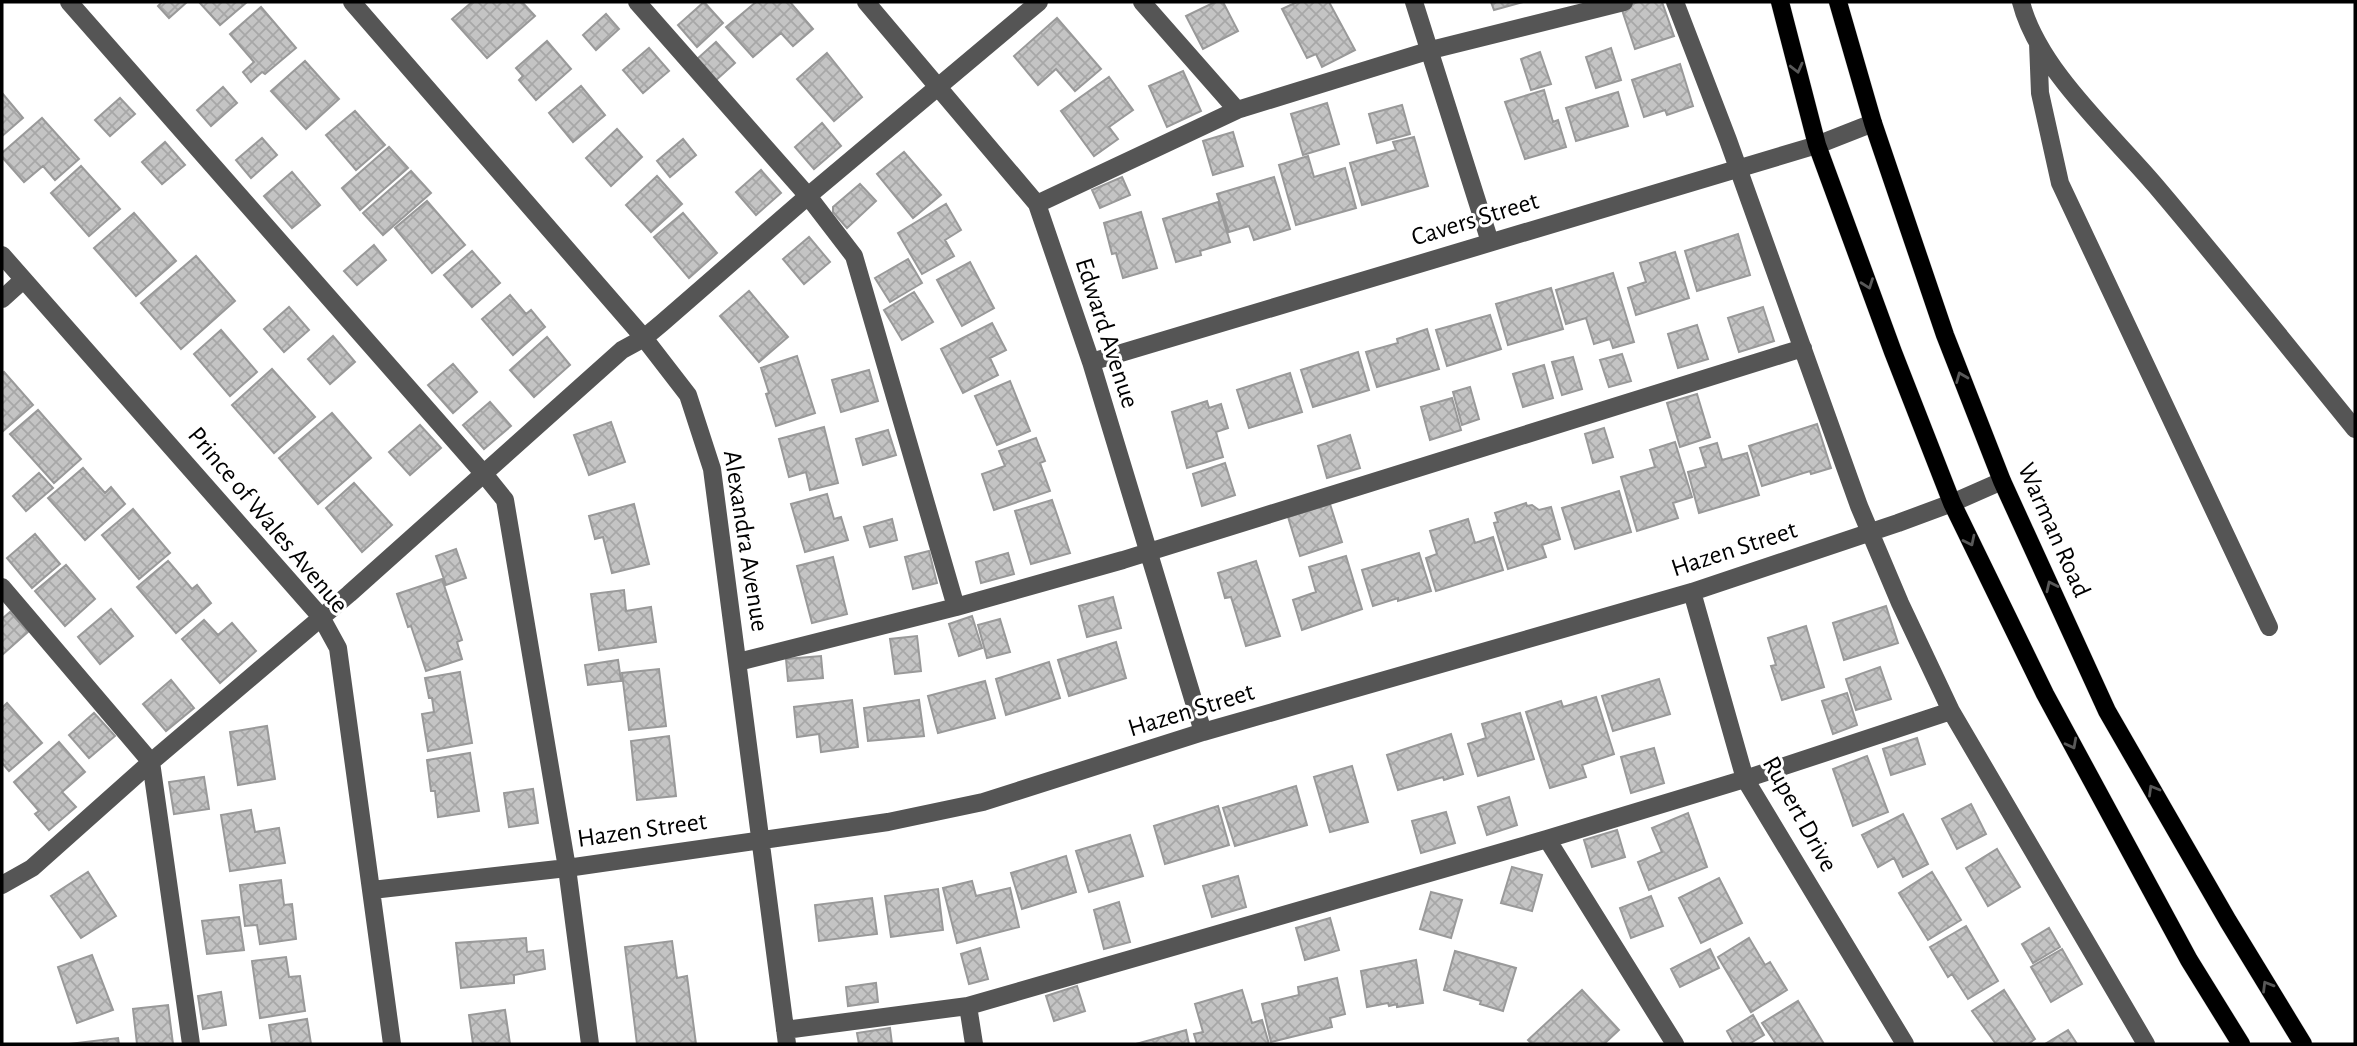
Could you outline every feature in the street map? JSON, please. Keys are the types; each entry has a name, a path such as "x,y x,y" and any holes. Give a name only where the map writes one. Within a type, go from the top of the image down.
{"main road":[{"path":"1780,2 1817,145 1888,340 1952,503 2045,694 2189,960 2241,1044"},
{"name":"Warman Road","path":"1839,2 1873,123 1945,335 2002,481 2107,711 2303,1044"}],"street":[{"path":"69,2 505,500 567,868 590,1044"},
{"name":"Alexandra Avenue","path":"352,2 644,338 688,395 712,469 786,1037"},
{"path":"637,2 808,196 854,256 956,607"},
{"name":"Edward Avenue","path":"866,2 1037,204 1091,362 1203,732"},
{"path":"2,885 33,868 622,350 644,338 1039,2"},
{"path":"1142,2 1237,110"},
{"path":"1414,2 1490,242"},
{"path":"1037,204 1237,110 1431,50 1624,2"},
{"path":"1675,2 1870,531 1900,603 1951,711 2147,1044"},
{"path":"2021,2 2026,22 2050,63 2355,429"},
{"path":"2038,43 2040,93 2060,183 2269,627"},
{"name":"Cavers Street","path":"1091,362 1817,145 1873,123"},
{"name":"Prince of Wales Avenue","path":"2,255 321,617 338,649 392,1044"},
{"path":"2,299 23,280"},
{"path":"738,662 956,607 1147,552 1803,348"},
{"name":"Hazen Street","path":"372,890 567,868 888,822 983,802 1203,732 1692,592 1952,503 2002,481"},
{"path":"2,587 151,762 191,1044"},
{"name":"Rupert Drive","path":"1692,592 1745,779 1905,1044"},
{"path":"786,1037 968,1006 1547,839 1745,779 1951,711"},
{"path":"1547,839 1675,1044"},
{"path":"968,1006 974,1044"}],"building":[{"path":"162,2 187,2 169,18 158,6"},
{"path":"199,2 247,2 220,25"},
{"path":"472,2 522,2 535,16 487,58 452,19"},
{"path":"704,2 723,23 697,47 678,25"},
{"path":"756,2 790,2 813,29 793,46 781,33 753,57 726,27"},
{"path":"1215,2 1223,2 1238,31 1203,49 1186,16"},
{"path":"1297,2 1329,2 1355,50 1322,67 1316,54 1307,58 1282,9"},
{"path":"1491,2 1523,2 1494,10"},
{"path":"1638,2 1662,2 1674,36 1635,49 1621,7"},
{"path":"261,7 296,48 251,82 243,72 254,62 230,34"},
{"path":"606,14 619,29 596,50 583,35"},
{"path":"1057,18 1101,69 1075,91 1056,69 1038,85 1014,56"},
{"path":"547,41 571,69 536,100 519,80 523,76 516,68"},
{"path":"716,42 735,63 715,81 697,59"},
{"path":"649,48 669,71 643,93 623,70"},
{"path":"1611,48 1621,80 1596,88 1586,57"},
{"path":"1540,52 1551,84 1531,90 1521,59"},
{"path":"827,53 862,97 834,121 797,79"},
{"path":"305,61 339,99 306,129 271,91"},
{"path":"1680,64 1693,106 1667,115 1665,110 1644,117 1632,80"},
{"path":"1183,71 1201,111 1167,127 1149,86"},
{"path":"1109,77 1133,110 1109,127 1118,139 1094,156 1061,111"},
{"path":"581,86 605,115 573,142 549,113"},
{"path":"223,87 237,103 211,126 197,110"},
{"path":"1544,90 1553,122 1558,120 1566,147 1525,159 1505,102"},
{"path":"1618,92 1628,126 1576,141 1566,108"},
{"path":"2,93 23,118 2,136"},
{"path":"120,98 135,114 110,136 95,120"},
{"path":"1327,103 1339,144 1303,155 1291,114"},
{"path":"1402,105 1410,134 1377,143 1369,114"},
{"path":"355,111 385,145 356,170 326,135"},
{"path":"42,118 79,159 55,180 43,166 24,182 2,157 2,153"},
{"path":"822,123 841,146 814,169 795,147"},
{"path":"617,129 642,157 611,186 586,158"},
{"path":"1233,132 1243,166 1213,175 1203,141"},
{"path":"1414,137 1428,186 1362,205 1350,163 1396,150 1393,142"},
{"path":"262,138 277,155 251,178 236,160"},
{"path":"683,139 696,155 670,177 657,161"},
{"path":"165,142 185,165 162,184 142,162"},
{"path":"389,147 408,168 360,210 342,188"},
{"path":"904,152 941,195 913,218 877,174"},
{"path":"1308,156 1314,177 1345,168 1356,208 1296,225 1279,165"},
{"path":"81,166 120,209 89,236 51,193"},
{"path":"761,170 781,193 756,215 736,192"},
{"path":"411,171 431,193 383,235 363,213"},
{"path":"292,172 320,205 292,228 264,196"},
{"path":"657,176 682,204 651,232 626,205"},
{"path":"1122,177 1130,195 1100,208 1092,190"},
{"path":"1274,177 1290,229 1254,240 1249,226 1229,232 1217,194"},
{"path":"860,184 876,201 847,228 833,212 833,207"},
{"path":"427,201 465,245 432,273 395,228"},
{"path":"1218,202 1230,242 1200,251 1201,255 1176,262 1163,219"},
{"path":"946,204 961,230 945,240 954,256 922,274 898,233"},
{"path":"1141,212 1157,268 1123,278 1116,253 1112,254 1104,223"},
{"path":"134,213 176,261 136,296 94,248"},
{"path":"683,213 717,253 689,278 654,237"},
{"path":"1738,234 1750,275 1697,291 1685,251"},
{"path":"809,237 830,262 804,284 783,259"},
{"path":"374,245 386,260 357,285 344,271"},
{"path":"472,251 500,283 472,307 444,275"},
{"path":"1675,252 1689,298 1636,315 1628,288 1646,282 1640,263"},
{"path":"196,256 235,301 181,349 141,303"},
{"path":"908,259 922,283 890,302 875,278"},
{"path":"970,262 994,308 962,326 937,280"},
{"path":"1613,273 1634,342 1613,348 1610,339 1594,344 1586,318 1566,324 1556,290"},
{"path":"1551,288 1563,329 1508,345 1496,304"},
{"path":"749,291 788,337 759,362 720,316"},
{"path":"914,292 933,322 902,340 884,310"},
{"path":"510,295 526,314 531,310 545,327 513,355 482,319"},
{"path":"289,307 309,330 284,352 264,329"},
{"path":"1763,307 1774,341 1739,352 1728,318"},
{"path":"1490,315 1501,349 1447,366 1436,330"},
{"path":"992,323 1006,350 990,358 998,375 963,393 941,349"},
{"path":"1697,325 1708,359 1678,368 1668,334"},
{"path":"1427,329 1439,369 1377,387 1366,352 1398,343 1397,339"},
{"path":"221,330 257,372 230,396 194,354"},
{"path":"333,336 355,362 330,384 308,359"},
{"path":"547,337 570,365 534,397 510,370"},
{"path":"1358,352 1369,390 1313,407 1301,370"},
{"path":"1622,354 1631,381 1609,387 1600,360"},
{"path":"797,356 815,413 776,426 761,368"},
{"path":"1573,357 1582,389 1562,395 1552,362"},
{"path":"453,364 477,392 453,413 428,385"},
{"path":"1544,365 1553,398 1523,407 1513,374"},
{"path":"272,369 315,417 274,453 232,405"},
{"path":"869,370 878,401 841,412 832,380"},
{"path":"4,372 33,405 2,432 2,374"},
{"path":"1290,373 1302,412 1249,428 1237,390"},
{"path":"1010,381 1030,431 997,445 975,396"},
{"path":"1470,387 1479,419 1462,425 1453,392"},
{"path":"1697,394 1710,437 1680,447 1667,403"},
{"path":"1452,398 1461,430 1430,440 1421,407"},
{"path":"1207,401 1209,408 1221,404 1228,428 1216,432 1223,457 1187,468 1172,412"},
{"path":"490,402 511,426 484,449 463,425"},
{"path":"38,410 81,459 54,483 10,434"},
{"path":"332,413 371,458 318,504 279,458"},
{"path":"611,422 625,462 589,475 574,435"},
{"path":"1817,424 1831,468 1811,474 1810,471 1762,486 1749,446"},
{"path":"420,425 441,448 410,475 389,452"},
{"path":"824,427 838,483 810,490 806,472 789,477 779,439"},
{"path":"1604,428 1613,457 1593,463 1585,434"},
{"path":"888,430 896,455 863,465 856,439"},
{"path":"1350,435 1360,468 1327,478 1318,446"},
{"path":"1036,438 1045,461 1040,463 1050,491 994,510 982,474 1005,466 999,451"},
{"path":"1675,442 1692,497 1673,503 1678,518 1637,531 1621,477 1655,467 1650,450"},
{"path":"1717,443 1722,460 1747,453 1759,495 1699,513 1688,472 1706,467 1700,448"},
{"path":"1225,463 1235,495 1202,506 1193,474"},
{"path":"83,468 105,493 111,487 125,504 85,540 48,498"},
{"path":"39,473 53,488 26,511 13,496"},
{"path":"354,483 392,525 362,552 326,508"},
{"path":"1619,491 1631,532 1575,549 1562,508"},
{"path":"827,494 834,519 841,517 848,540 805,552 791,504"},
{"path":"1052,500 1070,553 1031,564 1015,511"},
{"path":"1526,503 1527,506 1532,505 1539,510 1551,507 1560,539 1542,545 1546,557 1508,569 1494,523 1498,522 1495,513"},
{"path":"634,504 649,564 612,573 603,537 595,539 589,516"},
{"path":"1330,504 1342,542 1300,556 1288,517"},
{"path":"133,509 170,553 139,579 102,535"},
{"path":"892,519 897,540 870,547 864,527"},
{"path":"1468,519 1475,543 1493,537 1503,570 1436,591 1426,558 1437,554 1430,531"},
{"path":"35,534 60,564 32,588 7,558"},
{"path":"456,549 466,578 446,585 436,556"},
{"path":"929,551 937,583 913,589 905,557"},
{"path":"1008,553 1014,574 981,583 976,562"},
{"path":"1419,553 1431,591 1373,606 1362,570"},
{"path":"1346,556 1362,609 1302,630 1293,600 1316,592 1309,567"},
{"path":"833,557 847,614 812,623 797,566"},
{"path":"168,561 192,589 197,585 211,603 176,633 137,587"},
{"path":"1256,561 1280,636 1246,646 1231,597 1225,598 1218,573"},
{"path":"66,565 95,599 65,626 35,591"},
{"path":"442,579 462,640 457,642 462,659 426,671 397,594"},
{"path":"624,590 626,611 651,607 656,642 599,650 591,594"},
{"path":"1113,597 1121,628 1087,637 1079,606"},
{"path":"1886,606 1898,643 1844,660 1833,623"},
{"path":"111,609 133,636 100,664 78,637"},
{"path":"10,612 28,632 2,655 2,619"},
{"path":"972,616 982,648 959,656 949,624"},
{"path":"1000,619 1010,652 987,658 978,625"},
{"path":"204,620 218,635 232,623 256,651 220,683 182,639"},
{"path":"1806,626 1824,687 1782,700 1771,666 1776,665 1768,638"},
{"path":"917,636 921,671 895,674 890,639"},
{"path":"1116,642 1126,678 1069,696 1058,660"},
{"path":"821,656 823,678 788,681 786,659"},
{"path":"618,660 621,681 588,685 585,665"},
{"path":"1049,662 1060,698 1006,715 996,679"},
{"path":"1880,667 1891,699 1856,710 1846,679"},
{"path":"659,669 666,726 629,730 622,673"},
{"path":"460,672 472,743 428,751 422,714 434,712 425,678"},
{"path":"1659,679 1670,714 1613,731 1602,696"},
{"path":"171,680 194,708 166,731 143,704"},
{"path":"985,681 995,718 938,733 928,696"},
{"path":"1847,693 1857,725 1833,734 1822,701"},
{"path":"1596,697 1614,754 1582,765 1586,777 1550,788 1526,712 1561,701 1563,707"},
{"path":"852,700 858,747 821,752 819,734 797,737 794,707"},
{"path":"919,700 924,736 868,741 864,708"},
{"path":"7,703 42,743 9,771 2,763 2,708"},
{"path":"94,713 115,736 89,758 69,735"},
{"path":"1520,713 1534,759 1478,776 1468,744 1486,738 1482,724"},
{"path":"267,726 275,779 238,785 230,732"},
{"path":"1451,734 1463,774 1398,790 1387,755"},
{"path":"669,736 676,796 637,800 631,741"},
{"path":"1917,738 1925,764 1891,775 1883,749"},
{"path":"59,742 85,772 62,792 76,807 49,830 35,814 39,811 14,782"},
{"path":"1654,748 1664,783 1631,793 1621,757"},
{"path":"470,753 479,811 438,817 427,760"},
{"path":"1867,756 1888,812 1853,826 1833,769"},
{"path":"1352,766 1368,822 1330,832 1314,777"},
{"path":"204,777 209,809 174,814 169,782"},
{"path":"1296,786 1307,825 1235,846 1223,808"},
{"path":"533,789 538,823 509,827 504,793"},
{"path":"1509,797 1517,825 1487,835 1478,807"},
{"path":"1971,804 1986,834 1957,849 1942,819"},
{"path":"1218,806 1229,845 1165,864 1154,826"},
{"path":"251,810 255,832 279,828 285,863 230,871 221,815"},
{"path":"1446,812 1455,843 1421,853 1412,821"},
{"path":"1688,813 1707,867 1649,890 1638,862 1662,852 1652,828"},
{"path":"1903,814 1928,864 1903,877 1894,858 1878,867 1862,835"},
{"path":"1617,830 1625,857 1592,867 1584,840"},
{"path":"1130,835 1143,876 1089,892 1076,851"},
{"path":"1997,849 2020,887 1988,906 1966,868"},
{"path":"1066,856 1076,892 1022,909 1011,873"},
{"path":"1512,867 1542,875 1532,911 1501,903"},
{"path":"88,872 116,916 81,938 51,896"},
{"path":"1932,872 1961,920 1928,940 1899,893"},
{"path":"1238,876 1246,907 1212,917 1203,886"},
{"path":"1719,878 1742,923 1701,943 1679,898"},
{"path":"281,880 284,905 292,904 296,939 260,944 257,925 245,926 240,885"},
{"path":"972,881 976,896 1010,888 1019,927 957,943 943,888"},
{"path":"938,889 943,930 891,937 885,896"},
{"path":"1431,892 1462,900 1451,938 1420,929"},
{"path":"1651,896 1663,926 1631,938 1620,908"},
{"path":"872,898 877,934 819,941 815,905"},
{"path":"1119,902 1130,942 1104,949 1094,910"},
{"path":"239,917 244,950 207,954 202,921"},
{"path":"1330,918 1339,950 1305,960 1296,928"},
{"path":"1966,926 1998,981 1968,999 1952,974 1948,977 1930,947"},
{"path":"2049,928 2060,947 2033,963 2022,944"},
{"path":"526,938 527,952 543,950 545,969 514,975 514,983 461,988 456,943"},
{"path":"1749,938 1765,965 1770,962 1787,990 1751,1012 1718,957"},
{"path":"672,941 677,978 687,976 696,1044 637,1044 625,947"},
{"path":"980,948 988,979 969,984 961,954"},
{"path":"1710,949 1719,968 1680,987 1671,969"},
{"path":"2062,949 2082,984 2051,1002 2031,967"},
{"path":"1455,951 1516,968 1503,1011 1444,990"},
{"path":"92,955 113,1010 77,1023 58,967"},
{"path":"286,957 289,977 300,976 305,1011 260,1018 252,961"},
{"path":"1416,960 1423,1003 1397,1007 1397,1004 1389,1006 1388,1003 1367,1007 1361,971"},
{"path":"1337,978 1345,1014 1330,1018 1332,1027 1271,1042 1262,1004 1299,995 1298,987"},
{"path":"876,983 878,1002 848,1006 846,987"},
{"path":"1077,986 1085,1011 1054,1021 1046,996"},
{"path":"1242,990 1252,1023 1262,1020 1269,1044 1197,1044 1194,1034 1203,1032 1195,1004"},
{"path":"1582,990 1619,1030 1604,1044 1532,1044 1528,1040"},
{"path":"2004,990 2035,1039 2028,1044 1996,1044 1972,1011"},
{"path":"221,992 226,1025 203,1029 198,996"},
{"path":"1798,1001 1824,1044 1776,1044 1762,1023"},
{"path":"168,1005 173,1044 137,1044 133,1009"},
{"path":"505,1010 510,1044 473,1044 469,1015"},
{"path":"1753,1015 1764,1035 1749,1044 1734,1044 1727,1031"},
{"path":"307,1019 311,1044 272,1044 269,1025"},
{"path":"890,1028 892,1044 859,1044 857,1033"},
{"path":"1186,1030 1189,1044 1136,1044"},
{"path":"2068,1030 2077,1044 2045,1044"},
{"path":"118,1038 119,1044 69,1044"}]}
